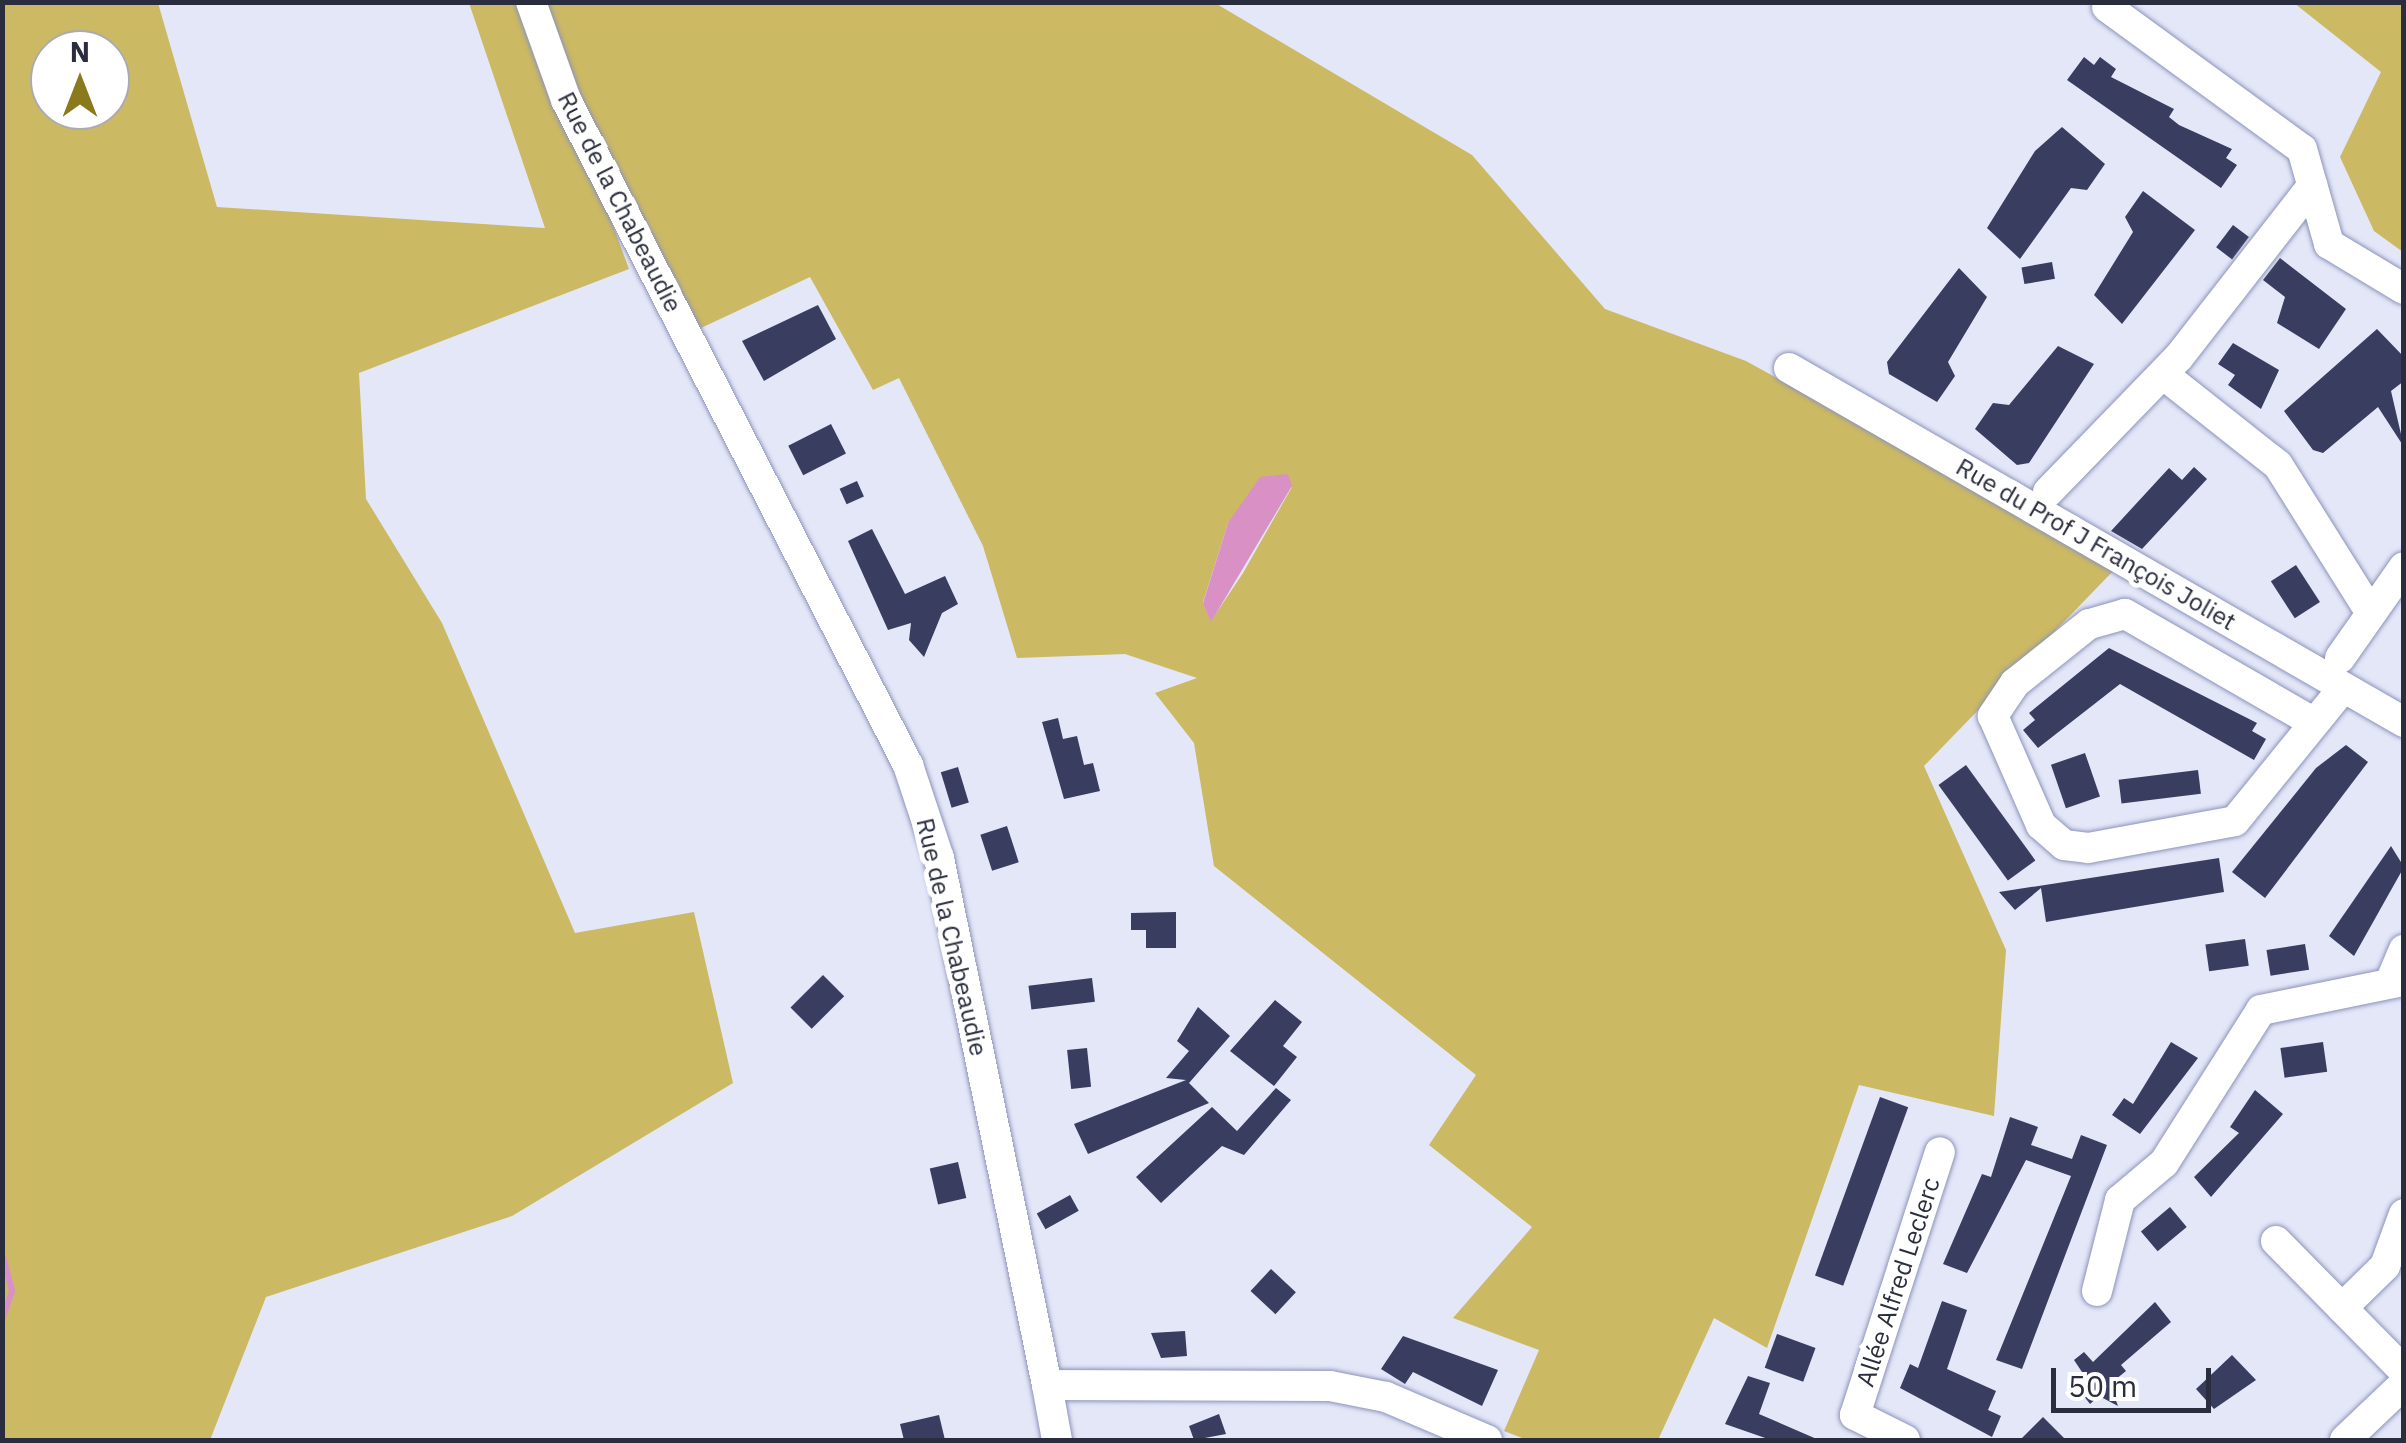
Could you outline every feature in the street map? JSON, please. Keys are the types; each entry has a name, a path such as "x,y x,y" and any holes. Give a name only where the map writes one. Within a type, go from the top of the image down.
{"street":[{"name":"Rue de la Chabeaudie","path":"531,2 566,100 908,765 939,858 1058,1440"},
{"path":"2107,6 2302,149 2336,251 2404,289"},
{"path":"2048,492 2164,375 2312,186"},
{"name":"Rue du Prof J François Joliet","path":"1789,368 2342,673 2404,722"},
{"path":"2164,375 2278,465 2371,613"},
{"path":"2313,722 2124,614 2089,624 2015,683 1993,716 2040,826 2064,844 2088,848 2235,821 2313,722 2371,613 2404,567"},
{"path":"2097,1291 2120,1200 2164,1163 2261,1010 2397,981 2404,950"},
{"name":"Allée Alfred Leclerc","path":"1905,1440 1855,1416 1940,1152"},
{"path":"2342,1308 2385,1266 2404,1214"},
{"path":"2276,1241 2404,1371"},
{"path":"2345,1440 2404,1384"},
{"path":"1046,1385 1330,1386 1386,1397 1487,1440"}],"shaded area":[{"path":"3,3 158,3 217,207 545,228 469,3 1215,3 1472,155 1605,309 1746,361 2118,566 1924,766 2006,950 1994,1116 1859,1085 1767,1348 1714,1318 1658,1440 1527,1440 1504,1431 1539,1350 1453,1318 1532,1227 1429,1145 1476,1075 1214,866 1194,743 1155,693 1197,678 1125,654 1017,658 983,546 899,378 873,390 810,277 686,335 571,112 629,269 359,373 366,499 442,623 575,933 694,912 733,1083 512,1216 266,1297 210,1440 3,1440","holes":["1292,487 1211,621 1203,602 1228,523"]},
{"path":"2294,3 2403,3 2403,252 2374,231 2340,157 2381,72"},
{"path":"1288,474 1292,486 1211,622 1203,603 1228,523 1260,477"}],"building":[{"path":"2084,57 2094,65 2100,57 2116,69 2111,77 2174,109 2169,117 2179,125 2232,149 2226,158 2237,165 2221,188 2067,80"},
{"path":"2062,127 2105,164 2087,190 2071,188 2020,259 1987,228 2035,151"},
{"path":"2143,191 2195,230 2122,324 2094,295 2133,232 2125,217"},
{"path":"2233,225 2249,237 2232,259 2216,247"},
{"path":"2280,258 2346,309 2319,349 2277,323 2285,297 2263,280"},
{"path":"2052,262 2055,279 2024,284 2021,267"},
{"path":"1959,268 1987,297 1948,362 1955,376 1937,402 1889,374 1887,362"},
{"path":"818,305 836,339 764,381 742,341"},
{"path":"2377,329 2404,357 2404,381 2391,391 2404,447 2378,407 2323,453 2313,450 2284,411"},
{"path":"2233,343 2279,370 2261,409 2228,385 2235,375 2218,364"},
{"path":"2058,346 2094,364 2029,463 2017,465 1975,429 1993,403 2009,405"},
{"path":"831,424 846,453 803,475 788,446"},
{"path":"2194,467 2207,479 2142,549 2111,531 2169,468 2182,480"},
{"path":"857,481 864,497 847,504 840,489"},
{"path":"872,529 905,594 945,576 958,604 942,613 924,657 909,640 911,623 888,630 848,541"},
{"path":"2296,565 2320,602 2295,618 2271,581"},
{"path":"2109,648 2257,723 2252,731 2266,739 2254,760 2120,684 2038,748 2023,730 2035,720 2029,713"},
{"path":"1058,718 1063,739 1077,736 1084,765 1093,763 1100,791 1064,799 1042,722"},
{"path":"2346,745 2368,762 2265,898 2232,872 2316,768"},
{"path":"2085,753 2100,796 2066,808 2051,765"},
{"path":"1966,765 2035,860 2008,880 1938,785"},
{"path":"958,767 969,802 952,808 941,772"},
{"path":"2198,770 2201,794 2122,804 2119,780"},
{"path":"1007,826 1019,862 992,871 980,835"},
{"path":"2391,846 2404,867 2354,956 2329,936"},
{"path":"2219,858 2224,892 2046,922 2041,888 2015,910 1999,892"},
{"path":"1176,912 1176,948 1146,948 1146,930 1131,930 1131,913"},
{"path":"2245,939 2249,966 2209,971 2205,945"},
{"path":"2305,944 2309,970 2271,976 2266,950"},
{"path":"823,975 844,996 812,1029 790,1008"},
{"path":"1092,978 1095,1002 1031,1010 1028,986"},
{"path":"1275,1000 1302,1022 1283,1046 1297,1057 1274,1086 1230,1051"},
{"path":"1198,1007 1230,1036 1189,1083 1209,1103 1088,1154 1074,1124 1186,1080 1166,1078 1189,1051 1177,1041"},
{"path":"2171,1042 2198,1058 2140,1134 2112,1115 2124,1098 2133,1104"},
{"path":"2323,1042 2327,1072 2285,1078 2280,1048"},
{"path":"1087,1048 1091,1087 1071,1089 1067,1050"},
{"path":"1276,1088 1291,1100 1244,1155 1222,1146 1161,1203 1136,1177 1212,1107 1237,1131"},
{"path":"2255,1090 2283,1114 2211,1197 2194,1177 2239,1133 2230,1127"},
{"path":"1880,1097 1908,1107 1843,1286 1815,1276"},
{"path":"2010,1117 2038,1127 2031,1145 2072,1159 2081,1135 2107,1145 2022,1369 1996,1360 2071,1176 2026,1160 1967,1273 1943,1264 1982,1174 1991,1177"},
{"path":"958,1162 966,1198 938,1205 930,1169"},
{"path":"1070,1195 1079,1211 1045,1229 1037,1213"},
{"path":"2170,1207 2187,1227 2158,1251 2141,1231"},
{"path":"1271,1269 1296,1292 1275,1314 1251,1291"},
{"path":"1942,1301 1967,1310 1947,1369 1996,1391 1988,1410 2001,1416 1992,1437 1900,1388 1910,1364 1918,1368"},
{"path":"2155,1302 2171,1322 2121,1365 2126,1371 2110,1384 2118,1406 2099,1396 2090,1404 2074,1383 2084,1375 2074,1360 2084,1352 2093,1362"},
{"path":"1185,1331 1187,1356 1161,1358 1151,1333"},
{"path":"1777,1334 1816,1348 1803,1382 1765,1368"},
{"path":"1403,1336 1498,1370 1482,1406 1413,1372 1405,1384 1381,1369"},
{"path":"2232,1355 2256,1380 2214,1409 2196,1389"},
{"path":"1748,1376 1770,1383 1759,1414 1819,1440 1771,1440 1725,1424"},
{"path":"1219,1414 1226,1434 1194,1440 1189,1426"},
{"path":"939,1415 945,1440 904,1440 900,1424"},
{"path":"2043,1417 2066,1440 2020,1440"}],"waterway":[{"path":"2,1253 12,1291 2,1320"}]}
